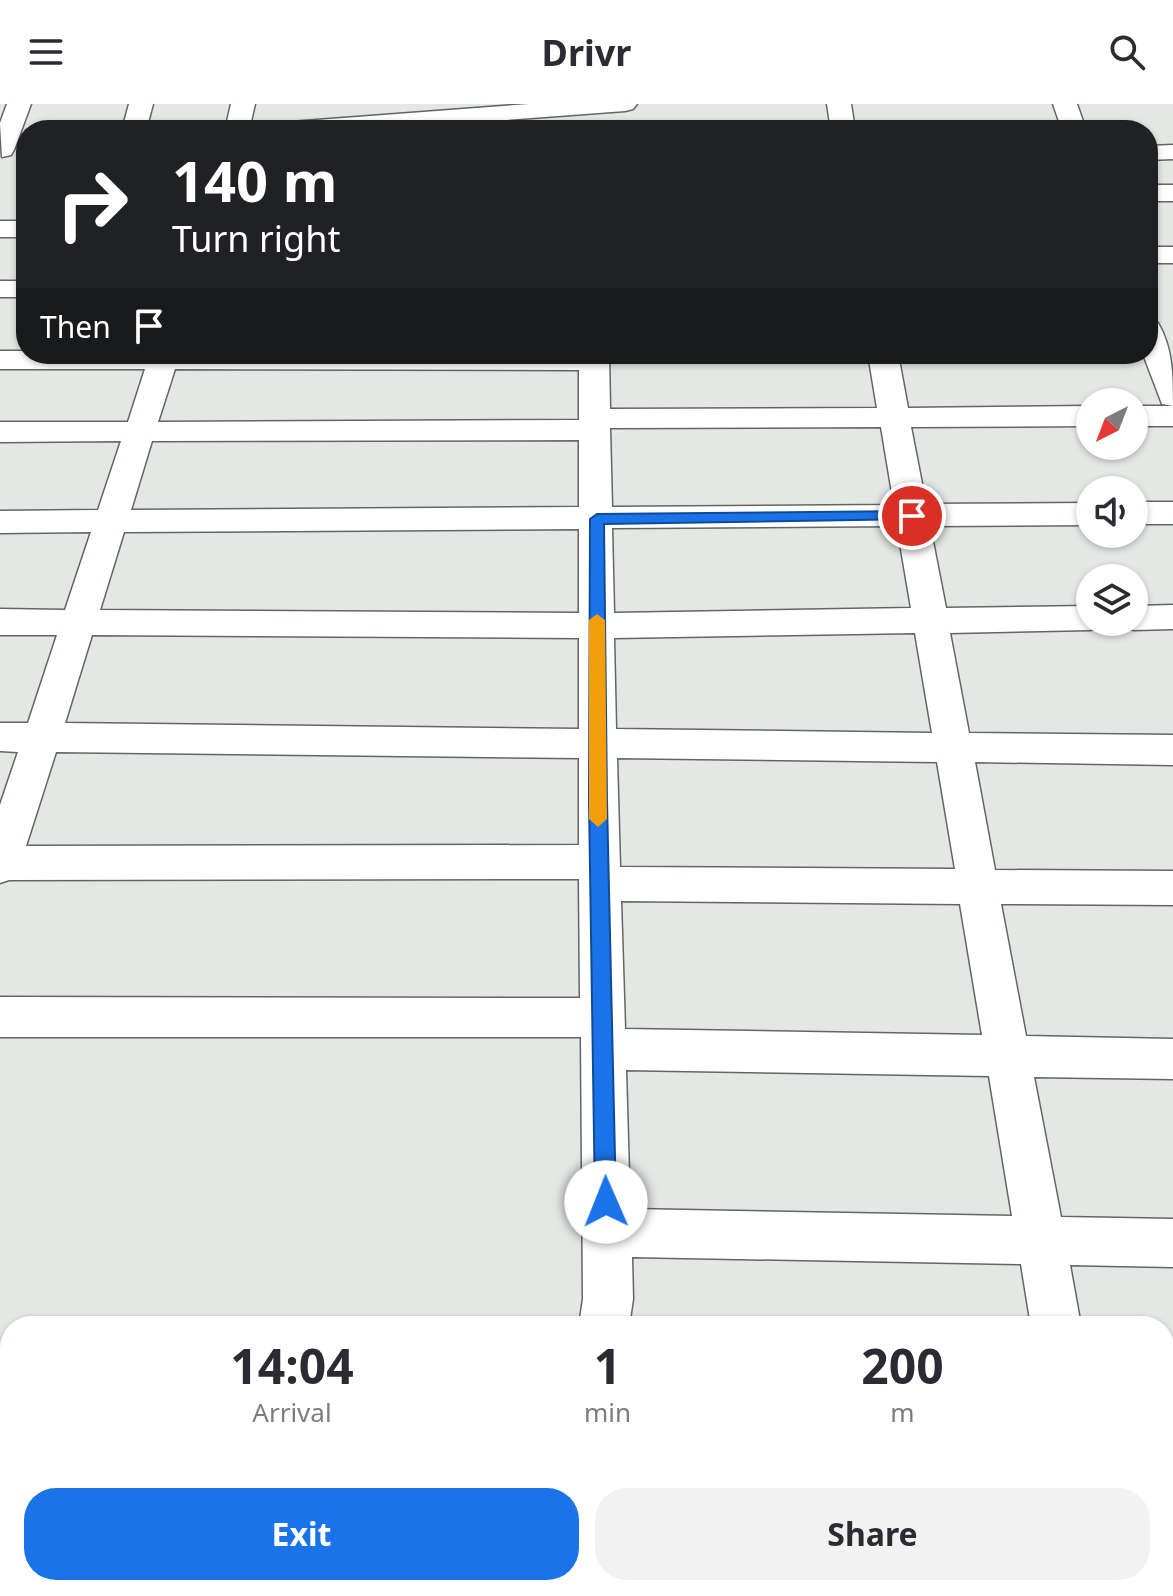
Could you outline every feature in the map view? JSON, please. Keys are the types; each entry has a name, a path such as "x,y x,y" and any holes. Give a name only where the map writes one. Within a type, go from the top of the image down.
{"street":[{"path":"9,150 19,104"},
{"path":"328,120 359,114 463,110 591,113 625,104"},
{"path":"1158,356 1173,397"},
{"path":"162,364 0,864 599,873 978,887 1173,888"},
{"path":"594,364 599,873 608,1299 605,1316"},
{"path":"885,364 1054,1316"},
{"path":"0,432 1076,416"},
{"path":"1148,416 1173,416"},
{"path":"1148,513 1173,513"},
{"path":"0,522 1076,514"},
{"path":"1148,618 1173,617"},
{"path":"0,622 597,626 1076,618"},
{"path":"0,737 1173,750"},
{"path":"0,1017 602,1033 1008,1056 1173,1059"},
{"path":"606,1233 1173,1243"}],"slow traffic":[{"path":"597,620 598,819"}],"route":[{"path":"606,1202 598,801 597,519 912,516"}]}
